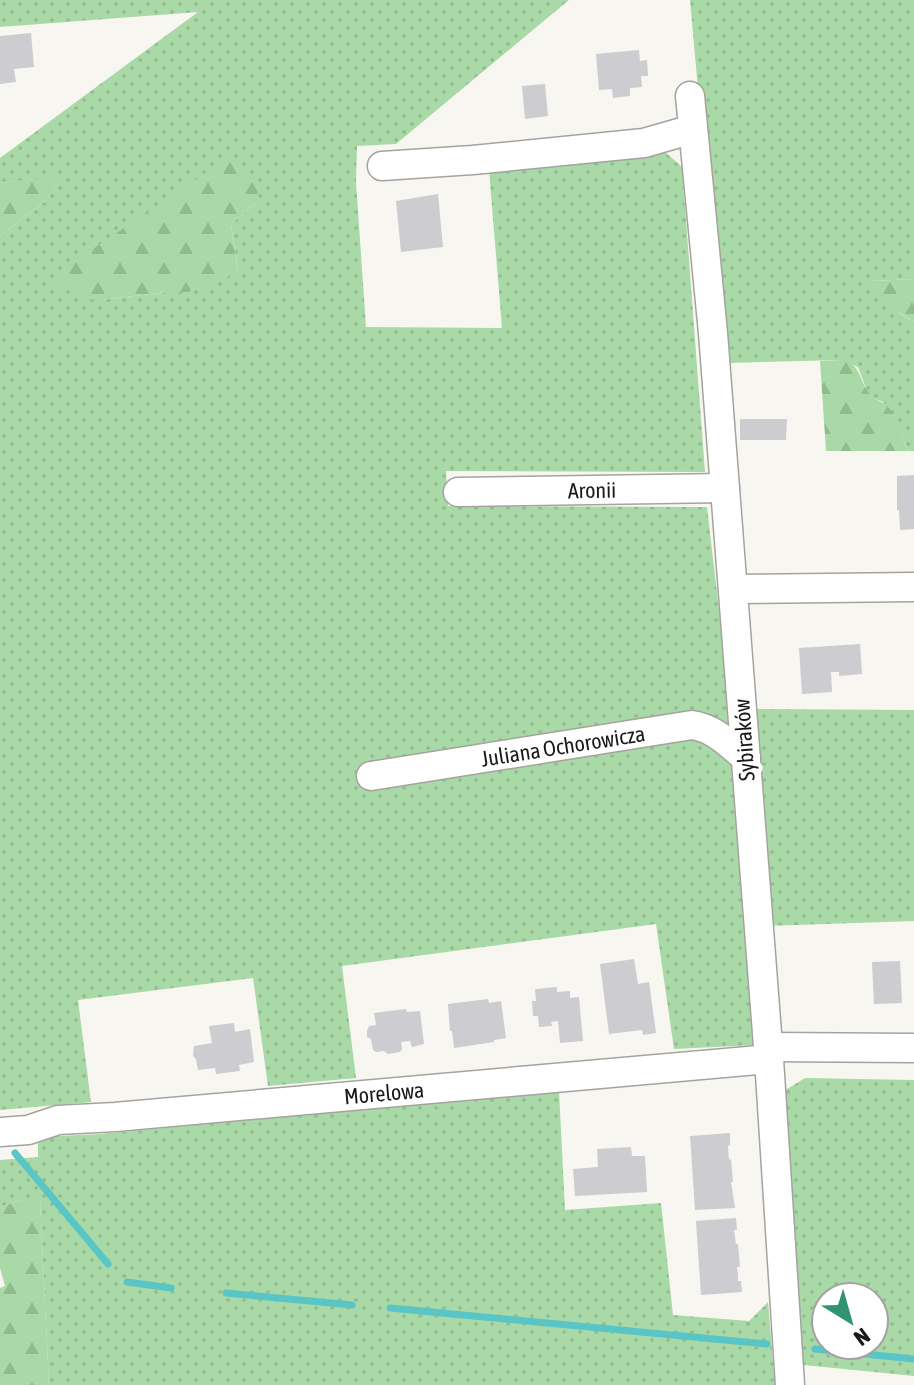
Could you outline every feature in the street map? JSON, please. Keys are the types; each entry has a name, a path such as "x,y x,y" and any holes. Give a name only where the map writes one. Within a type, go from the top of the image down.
{"street":[{"name":"Sybiraków","path":"690,96 733,589 790,1385"},
{"path":"382,166 644,143 693,129"},
{"name":"Aronii","path":"458,492 725,488"},
{"path":"733,589 914,587"},
{"name":"Juliana Ochorowicza","path":"371,776 692,725 718,735 746,758"},
{"name":"Morelowa","path":"0,1132 28,1130 58,1120 768,1053 914,1048"}],"green space":[{"path":"0,0 569,0 396,144 357,146 356,182 366,327 502,328 489,170 664,151 682,167 705,472 446,471 448,506 707,507 734,740 691,734 741,767 755,1045 674,1049 656,924 342,966 356,1078 268,1086 253,978 78,1000 91,1102 0,1110 0,236 44,202 65,176 0,183 0,158 198,12 0,27","holes":["260,200 231,224 238,270 188,292 101,300"]},
{"path":"690,0 914,0 914,279 870,281 901,314 914,322 914,451 908,451 893,415 883,402 867,391 858,367 841,360 728,363"},
{"path":"226,159 248,175 260,200 231,224 238,271 188,292 101,300 85,299 56,284 65,270 87,253"},
{"path":"66,175 44,202 0,236 0,183"},
{"path":"914,279 914,322 884,302 870,281"},
{"path":"820,361 848,362 859,373 871,396 890,409 908,451 826,451"},
{"path":"751,709 914,710 914,921 765,926"},
{"path":"805,1078 914,1080 914,1376 804,1365 794,1320 784,1091"},
{"path":"559,1091 565,1210 661,1203 673,1315 749,1321 768,1302 775,1385 49,1385 40,1200 21,1200 0,1207 0,1160 38,1157 38,1137 100,1134"},
{"path":"40,1199 49,1385 0,1385 0,1288 5,1286 0,1268 0,1207 21,1200"}],"building":[{"path":"31,33 34,67 14,69 16,82 0,84 0,36"},
{"path":"639,50 640,61 647,60 648,76 641,76 642,87 630,88 630,96 613,98 612,89 599,90 596,54"},
{"path":"545,84 548,116 525,119 522,86"},
{"path":"438,194 443,247 401,252 396,201"},
{"path":"740,419 787,419 786,440 740,440"},
{"path":"914,475 914,529 900,530 897,476"},
{"path":"860,644 862,674 839,676 839,672 831,672 832,692 802,694 799,648"},
{"path":"634,959 638,984 649,982 656,1033 643,1035 642,1030 609,1034 600,964"},
{"path":"900,961 902,1003 874,1004 872,962"},
{"path":"557,987 557,992 570,991 570,998 579,997 583,1041 560,1043 558,1021 551,1022 552,1026 539,1027 538,1016 533,1016 535,989"},
{"path":"488,999 489,1003 501,1001 506,1038 454,1048 448,1004"},
{"path":"406,1009 407,1012 420,1011 424,1044 412,1047 410,1041 401,1042 400,1052 388,1054 373,1050 367,1031 369,1026 376,1025 374,1013"},
{"path":"234,1023 235,1032 250,1029 254,1062 239,1065 240,1071 216,1074 215,1068 198,1070 193,1056 194,1046 212,1043 209,1026"},
{"path":"730,1133 728,1146 735,1208 695,1210 690,1136"},
{"path":"631,1147 632,1156 645,1156 647,1192 575,1196 573,1169 598,1167 597,1149"},
{"path":"736,1218 737,1230 734,1230 740,1267 737,1267 738,1281 741,1281 742,1292 701,1295 696,1221"}],"waterway":[{"path":"15,1153 108,1264"},
{"path":"127,1282 171,1288"},
{"path":"226,1293 352,1305"},
{"path":"390,1308 767,1344"},
{"path":"890,1357 914,1359"}]}
